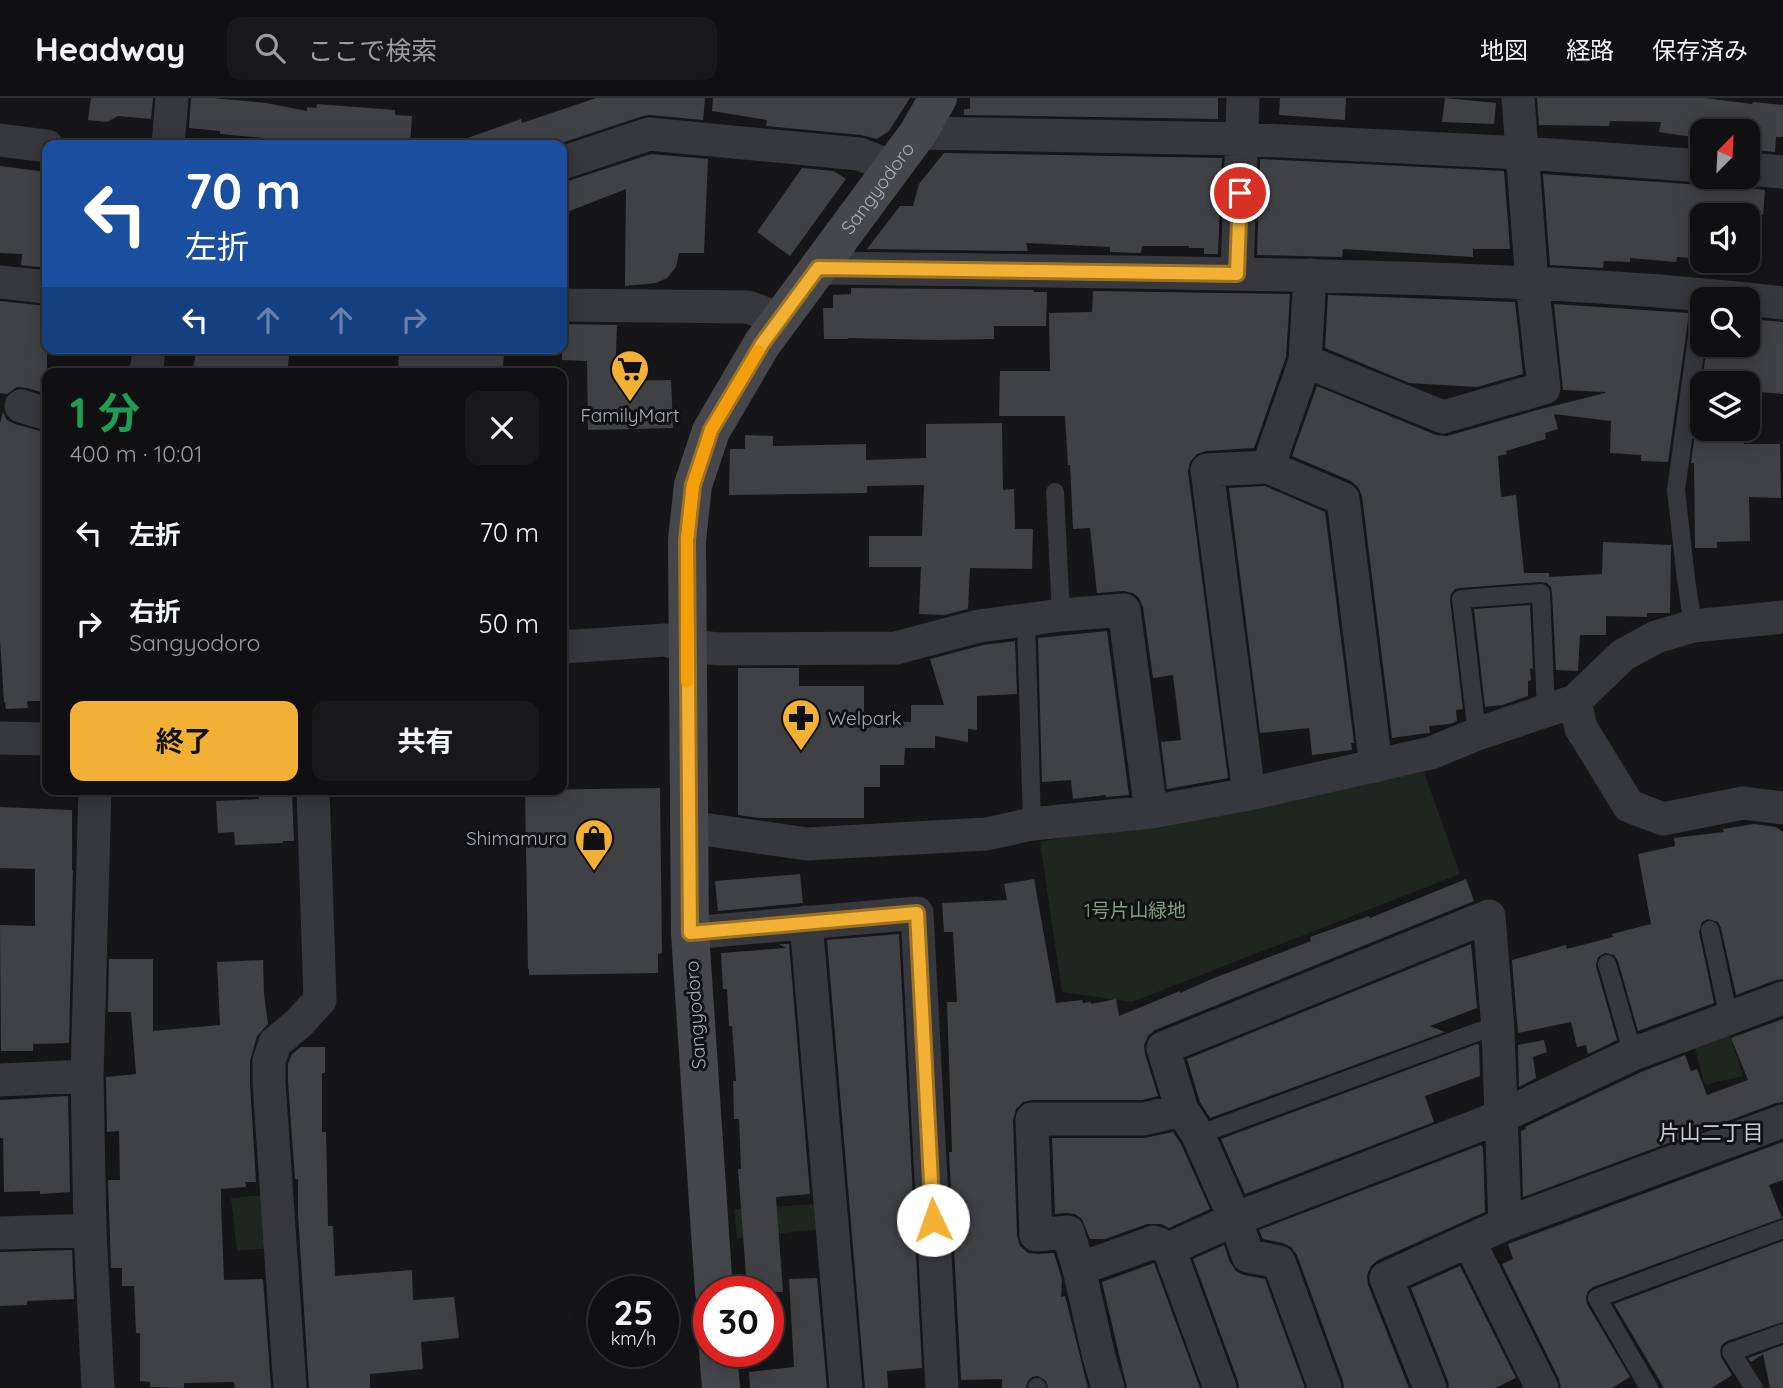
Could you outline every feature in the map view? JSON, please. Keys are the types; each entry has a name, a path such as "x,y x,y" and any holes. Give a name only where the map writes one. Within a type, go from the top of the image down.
{"street":[{"path":"168,140 172,98"},
{"name":"Sangyodoro","path":"713,1276 690,933 687,540 693,485 711,430 762,344 918,133 938,98"},
{"path":"1237,274 1243,98"},
{"path":"1305,361 1443,418 1544,388 1532,282 1518,98"},
{"path":"918,133 1242,139 1523,153 1690,165"},
{"path":"567,161 649,134 859,154 893,167"},
{"path":"0,140 42,145"},
{"path":"1760,170 1783,172"},
{"path":"818,268 1310,275 1532,282 1690,293"},
{"path":"1268,467 1305,361 1310,275"},
{"path":"0,282 42,286"},
{"path":"574,300 748,307 781,318"},
{"path":"1760,300 1783,303"},
{"path":"1249,794 1207,470 1268,467 1343,499 1376,766"},
{"path":"567,647 665,640 687,646 720,649 896,649 979,626 1124,610 1151,813"},
{"path":"689,827 807,844 986,834 1032,824 1151,813 1431,753 1477,734 1561,706 1623,654 1656,637 1693,626 1783,617"},
{"path":"1561,706 1581,728 1629,806 1663,819 1743,803 1783,808"},
{"path":"0,738 42,739"},
{"path":"95,795 87,1076 90,1230 98,1388"},
{"path":"290,1388 269,1061 275,1043 299,1023 320,1000 313,795"},
{"path":"690,933 917,913 942,1388"},
{"path":"1325,1388 1279,1262 1248,1256 1235,1219 1190,1123 1163,1048 1489,916 1498,1030 1505,1224"},
{"path":"806,922 846,1388"},
{"path":"1169,1249 1235,1219 1500,1117 1633,1054 1783,998"},
{"path":"0,1080 87,1076"},
{"path":"1108,1388 1068,1231 1036,1235 1032,1119 1144,1119 1190,1123"},
{"path":"1430,1388 1385,1278 1505,1224 1783,1121"},
{"path":"0,1233 90,1230"},
{"path":"1469,1241 1542,1388"},
{"path":"1079,1269 1154,1242 1169,1249 1220,1388"},
{"path":"719,1367 721,1388"}],"lane":[{"path":"1693,626 1676,490 1694,357"},
{"path":"1055,492 1061,615"},
{"path":"1477,734 1461,599 1541,593 1561,706"},
{"path":"1026,621 1032,824"},
{"path":"1710,930 1729,1018"},
{"path":"1607,964 1633,1054"},
{"path":"1190,1123 1480,1031 1498,1030"},
{"path":"1649,1388 1597,1298 1783,1229"},
{"path":"1754,1388 1731,1352 1783,1333"}],"green space":[{"name":"1号片山緑地","path":"1424,772 1460,874 1132,1002 1062,992 1040,842"},
{"path":"1726,1024 1743,1076 1705,1085 1692,1038"},
{"path":"265,1195 269,1248 237,1251 231,1198"},
{"path":"819,1204 820,1229 737,1238 734,1209"}],"building":[{"path":"91,98 153,98 151,119 118,116 107,122 88,120"},
{"path":"191,98 266,103 307,111 307,107 316,108 317,104 395,110 395,115 412,116 410,140 275,140 189,128"},
{"path":"596,98 705,98 703,120 643,116 567,141 462,140 521,119 522,123"},
{"path":"713,98 910,98 889,131 877,139 861,135 766,126 767,120 712,111"},
{"path":"970,98 1218,98 1218,119 964,115 964,109 970,109"},
{"path":"1280,98 1346,98 1345,120 1279,115"},
{"path":"1445,98 1496,103 1494,124 1442,122"},
{"path":"1537,98 1705,98 1783,105 1783,137 1776,137 1775,152 1760,151 1760,119 1690,119 1690,137 1659,132 1661,122 1610,121 1609,126 1539,125"},
{"path":"944,153 1222,158 1218,254 1204,254 1204,248 1189,246 1142,246 1141,253 1110,252 1110,247 1026,243 1028,251 867,249 900,206 913,206 919,184"},
{"path":"651,154 708,159 704,253 679,253 676,267 667,278 656,283 625,286 626,189 567,212 568,181"},
{"path":"1260,159 1504,171 1510,249 1473,249 1473,257 1343,249 1342,257 1257,255"},
{"path":"0,166 42,171 42,267 21,265 22,254 0,253"},
{"path":"802,168 834,171 846,179 790,256 757,232"},
{"path":"1543,174 1690,184 1690,189 1765,190 1763,215 1760,215 1760,203 1690,203 1690,258 1677,257 1676,262 1630,258 1630,262 1604,261 1603,268 1550,265"},
{"path":"851,288 1047,292 1046,326 994,326 994,339 824,339 823,308 833,308 833,295 851,294"},
{"path":"1093,291 1290,294 1286,357 1254,448 1197,454 1190,462 1188,472 1228,778 1167,789 1161,742 1181,740 1173,675 1153,678 1143,607 1139,598 1133,593 1123,591 1097,593 1090,528 1073,529 1065,416 999,416 1000,371 1050,371 1049,313 1092,312"},
{"path":"1328,295 1515,302 1523,374 1477,387 1409,383 1325,348"},
{"path":"0,301 42,305 42,354 47,354 47,368 42,368 42,392 17,387 7,394 0,393"},
{"path":"1554,304 1689,313 1668,462 1641,461 1641,455 1610,453 1611,421 1554,414 1558,429 1545,433 1546,439 1498,456 1501,497 1516,495 1524,573 1549,573 1549,577 1602,574 1603,542 1671,545 1670,613 1647,613 1647,617 1606,616 1606,635 1580,635 1578,671 1556,670 1552,593 1547,583 1455,589 1450,600 1463,709 1456,710 1457,721 1429,726 1430,733 1392,738 1362,496 1351,481 1292,456 1317,386 1436,435 1447,436 1605,393 1563,390"},
{"path":"1760,320 1783,322 1783,394 1760,392 1760,371 1703,371 1705,357 1760,357"},
{"name":"FamilyMart","path":"567,324 617,325 615,381 671,380 673,428 588,430 587,361 562,360 562,354 567,354"},
{"path":"196,354 289,354 288,368 193,368"},
{"path":"399,354 504,354 503,368 398,368"},
{"path":"3,412 7,420 42,432 42,701 27,701 28,708 6,709 4,702 0,639 0,423"},
{"path":"1002,423 1003,490 1014,489 1015,529 1033,529 1032,569 970,568 968,609 944,615 919,614 921,567 869,567 869,536 922,536 924,485 867,486 867,493 729,495 730,449 745,449 745,435 773,436 773,446 866,444 866,460 926,458 926,424"},
{"path":"1694,441 1780,444 1781,498 1749,497 1750,541 1717,542 1717,548 1695,548 1694,463 1691,463"},
{"path":"1265,486 1325,512 1354,743 1351,743 1352,750 1312,755 1309,728 1260,733 1229,488"},
{"path":"1530,605 1533,669 1530,668 1528,696 1502,705 1485,707 1474,609"},
{"path":"1107,631 1129,795 1073,799 1071,780 1042,782 1038,638"},
{"name":"Welpark","path":"1015,641 1017,694 977,696 977,730 968,729 968,742 935,736 935,748 905,748 904,765 880,765 880,787 864,787 864,818 760,818 738,815 738,668 799,668 799,686 864,686 864,720 911,722 911,705 944,705 930,659 983,645"},
{"name":"Shimamura","path":"660,788 662,953 658,954 658,973 529,975 525,795 567,795 567,789"},
{"path":"292,795 294,841 235,845 234,832 218,833 216,801 259,799 259,796"},
{"path":"0,807 72,810 69,1043 33,1044 33,1051 1,1051 0,925 35,926 35,869 0,868"},
{"path":"1754,824 1776,827 1783,832 1783,979 1736,995 1721,928 1718,922 1708,919 1702,922 1699,932 1714,1003 1638,1031 1618,961 1614,955 1605,953 1598,957 1596,966 1617,1040 1588,1054 1586,1045 1577,1047 1571,1022 1518,1033 1512,960 1566,945 1567,949 1651,924 1638,854 1675,846 1674,838 1724,832 1723,829"},
{"path":"800,874 803,903 718,911 715,881"},
{"path":"1034,879 1056,1003 1082,1000 1083,1003 1091,1004 1116,999 1119,1016 1311,941 1310,937 1369,916 1370,918 1466,879 1474,901 1155,1030 1144,1045 1158,1096 1142,1100 1032,1100 1023,1102 1016,1109 1013,1120 1017,1236 1020,1246 1028,1253 1054,1253 1062,1280 1061,1297 1065,1296 1088,1388 1048,1388 1046,1381 1038,1376 1028,1381 1026,1388 1002,1388 1002,1379 961,1380 949,1152 952,1152 947,1002 957,1002 953,932 944,932 942,903 1007,900 1004,884"},
{"path":"899,934 922,1368 887,1371 888,1388 865,1388 827,940"},
{"path":"779,944 789,944 810,1194 776,1197 782,1276 746,1276 738,1169 741,1169 739,1119 734,1119 733,1081 736,1081 732,1026 729,1026 727,989 723,989 721,953 786,948"},
{"path":"1471,944 1477,1008 1430,1026 1445,1032 1210,1118 1200,1102 1187,1059"},
{"path":"109,959 153,959 153,1031 220,1025 217,962 263,960 268,1024 257,1036 250,1061 256,1182 245,1182 246,1187 221,1189 221,1204 224,1280 263,1279 271,1388 235,1388 234,1382 184,1383 184,1388 150,1387 150,1382 140,1381 140,1333 136,1333 134,1286 122,1286 122,1268 111,1268 108,1180 120,1180 119,1131 107,1132 106,1077 136,1074 131,1012 108,1012"},
{"path":"1783,1019 1783,1102 1523,1197 1521,1131 1526,1129 1525,1127 1641,1072 1685,1055 1691,1071 1697,1069 1707,1095 1748,1080 1731,1038"},
{"path":"1544,1040 1547,1052 1533,1057 1536,1078 1519,1087 1518,1045"},
{"path":"1477,1044 1480,1076 1425,1096 1434,1122 1245,1194 1221,1139"},
{"path":"301,1047 325,1047 322,1132 326,1132 328,1226 333,1226 335,1276 412,1270 413,1300 454,1297 459,1338 421,1342 423,1369 370,1374 370,1388 309,1388 298,1179 295,1179 288,1082 288,1064 292,1054"},
{"path":"68,1096 70,1192 4,1192 0,1100"},
{"path":"1173,1132 1210,1209 1169,1228 1161,1224 1147,1224 1105,1239 1090,1239 1082,1219 1075,1214 1055,1214 1052,1138 1144,1138"},
{"path":"1783,1142 1783,1180 1769,1185 1782,1218 1593,1287 1588,1291 1587,1304 1630,1377 1612,1388 1561,1388 1502,1264 1513,1259 1508,1244"},
{"path":"1481,1145 1485,1212 1378,1260 1367,1275 1368,1285 1409,1388 1344,1388 1297,1255 1291,1247 1283,1243 1263,1239 1259,1230"},
{"path":"1783,1241 1783,1322 1722,1345 1721,1357 1732,1375 1712,1388 1664,1388 1614,1304"},
{"path":"1224,1245 1236,1271 1265,1279 1305,1388 1239,1388 1193,1259"},
{"path":"72,1250 74,1299 27,1301 27,1305 0,1306 0,1252"},
{"path":"1154,1263 1200,1388 1127,1388 1102,1282"},
{"path":"1460,1266 1516,1378 1495,1388 1449,1388 1411,1288"},
{"path":"817,1278 827,1388 750,1388 749,1372 794,1367 789,1279"},
{"path":"1783,1345 1783,1388 1770,1388 1763,1354 1751,1362 1748,1358"}],"slow traffic":[{"path":"687,682 687,540 693,485 711,430 758,351"}],"place":[{"name":"FamilyMart","path":"630,403"},
{"name":"Welpark","path":"801,752"},
{"name":"Shimamura","path":"594,872"}],"district":[{"name":"片山二丁目","path":"1711,1133"}],"route":[{"path":"933,1220 917,913 690,933 687,540 693,485 711,430 762,344 818,268 1237,274 1240,193"}]}
